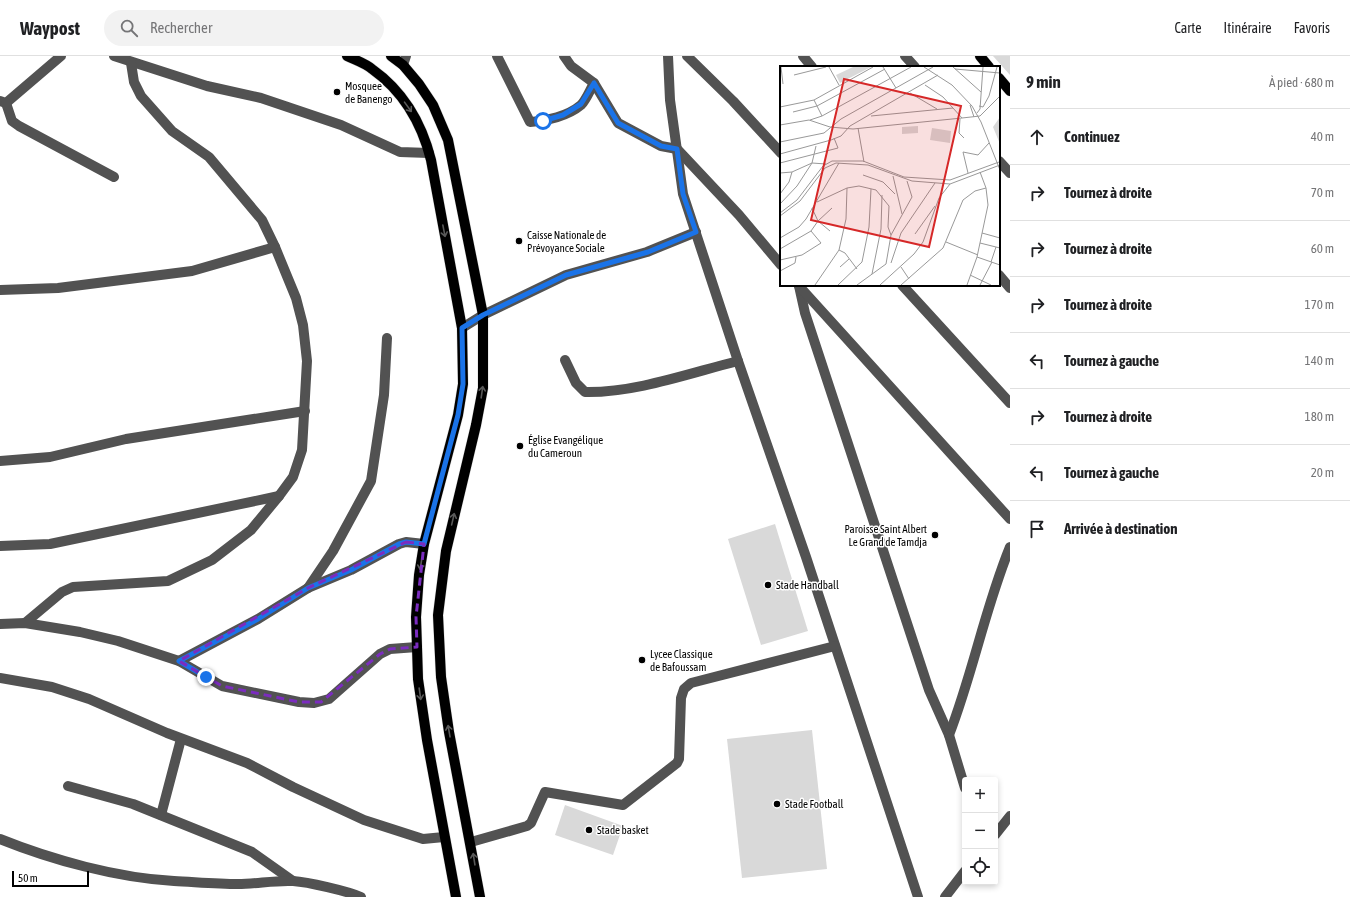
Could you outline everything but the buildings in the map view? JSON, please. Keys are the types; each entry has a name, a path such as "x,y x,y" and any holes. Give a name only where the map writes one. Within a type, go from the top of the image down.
{"main road":[{"path":"348,56 372,68 395,90 412,111 424,135 429,153 462,328 463,384 458,415 424,544 419,575 416,617 418,679 427,740 456,897"},
{"path":"391,56 404,61 433,105 448,140 483,315 483,388 476,425 446,551 438,615 443,693 480,897"},
{"path":"980,56 988,66"},
{"path":"1000,79 1010,91"}],"street":[{"path":"61,56 2,105 12,121 19,126 114,177"},
{"path":"114,56 131,63 207,86 253,95 341,125 400,152 429,153"},
{"path":"497,56 530,122 543,121 563,115 581,104 594,83"},
{"path":"564,56 571,66 594,83 618,123 661,146 677,149 739,215 780,264"},
{"path":"668,56 670,100 683,194 738,361 806,557 918,897"},
{"path":"686,56 733,101 780,152"},
{"path":"803,56 811,66"},
{"path":"905,56 914,66"},
{"path":"24,622 62,592 72,587 164,582 212,560 251,530 279,496 293,477 302,450 307,361 304,325 296,298 276,247 262,220 209,157 172,131 141,96 134,82 131,63"},
{"path":"1000,162 1010,173"},
{"path":"462,328 483,315 566,275 648,252 696,232"},
{"path":"0,290 58,288 192,271 276,247"},
{"path":"1000,276 1010,288"},
{"path":"799,286 1010,519"},
{"path":"799,286 805,313 927,682 949,735 962,778"},
{"path":"903,286 1010,403"},
{"path":"308,588 333,551 371,481 384,395 387,338"},
{"path":"565,360 576,383 586,392 605,392 644,385 738,361"},
{"path":"0,461 50,457 126,438 305,411"},
{"path":"0,546 50,544 279,496"},
{"path":"179,661 258,619 308,588 351,570 399,544 406,542 424,544"},
{"path":"949,735 966,686 998,575 1010,547"},
{"path":"0,624 24,622 110,639 179,661 222,686 299,702 314,703 329,699 380,654 390,649 417,647"},
{"path":"471,842 527,826 531,822 545,792 623,805 677,763 679,759 681,698 684,689 690,683 835,646"},
{"path":"0,678 29,682 69,692 181,739 247,763 293,787 364,820 423,839 444,837"},
{"path":"161,815 181,739"},
{"path":"68,786 133,804 199,832 252,852 293,881"},
{"path":"998,831 1010,816"},
{"path":"0,839 27,849 103,870 136,876 172,881 237,884 293,881 347,892 361,897"},
{"path":"945,897 962,875"}],"highlighted area":[{"path":"406,542 424,544 416,617 417,647 390,649 380,654 321,702 299,702 222,686 179,661 308,588"}],"shaded area":[{"path":"993,56 1010,56 1010,75"},
{"name":"Stade Handball","path":"775,524 808,631 761,645 728,539"},
{"name":"Stade Football","path":"812,730 827,869 742,878 727,739"},
{"name":"Stade basket","path":"565,805 623,826 613,855 555,835"}],"place":[{"name":"Mosquee de Banengo","path":"337,92"},
{"name":"Caisse Nationale de Prévoyance Sociale","path":"519,241"},
{"name":"Église Evangélique du Cameroun","path":"520,446"},
{"name":"Paroisse Saint Albert Le Grand de Tamdja","path":"935,535"},
{"name":"Stade Handball","path":"768,585"},
{"name":"Lycee Classique de Bafoussam","path":"642,660"},
{"name":"Stade Football","path":"777,804"},
{"name":"Stade basket","path":"589,830"}],"route":[{"path":"206,677 179,661 258,619 308,588 351,570 399,544 406,542 424,544 433,505 458,415 463,384 464,355 462,328 483,315 566,275 648,252 696,232 683,194 677,149 661,146 618,123 594,83 581,104 563,115 543,121"}]}
